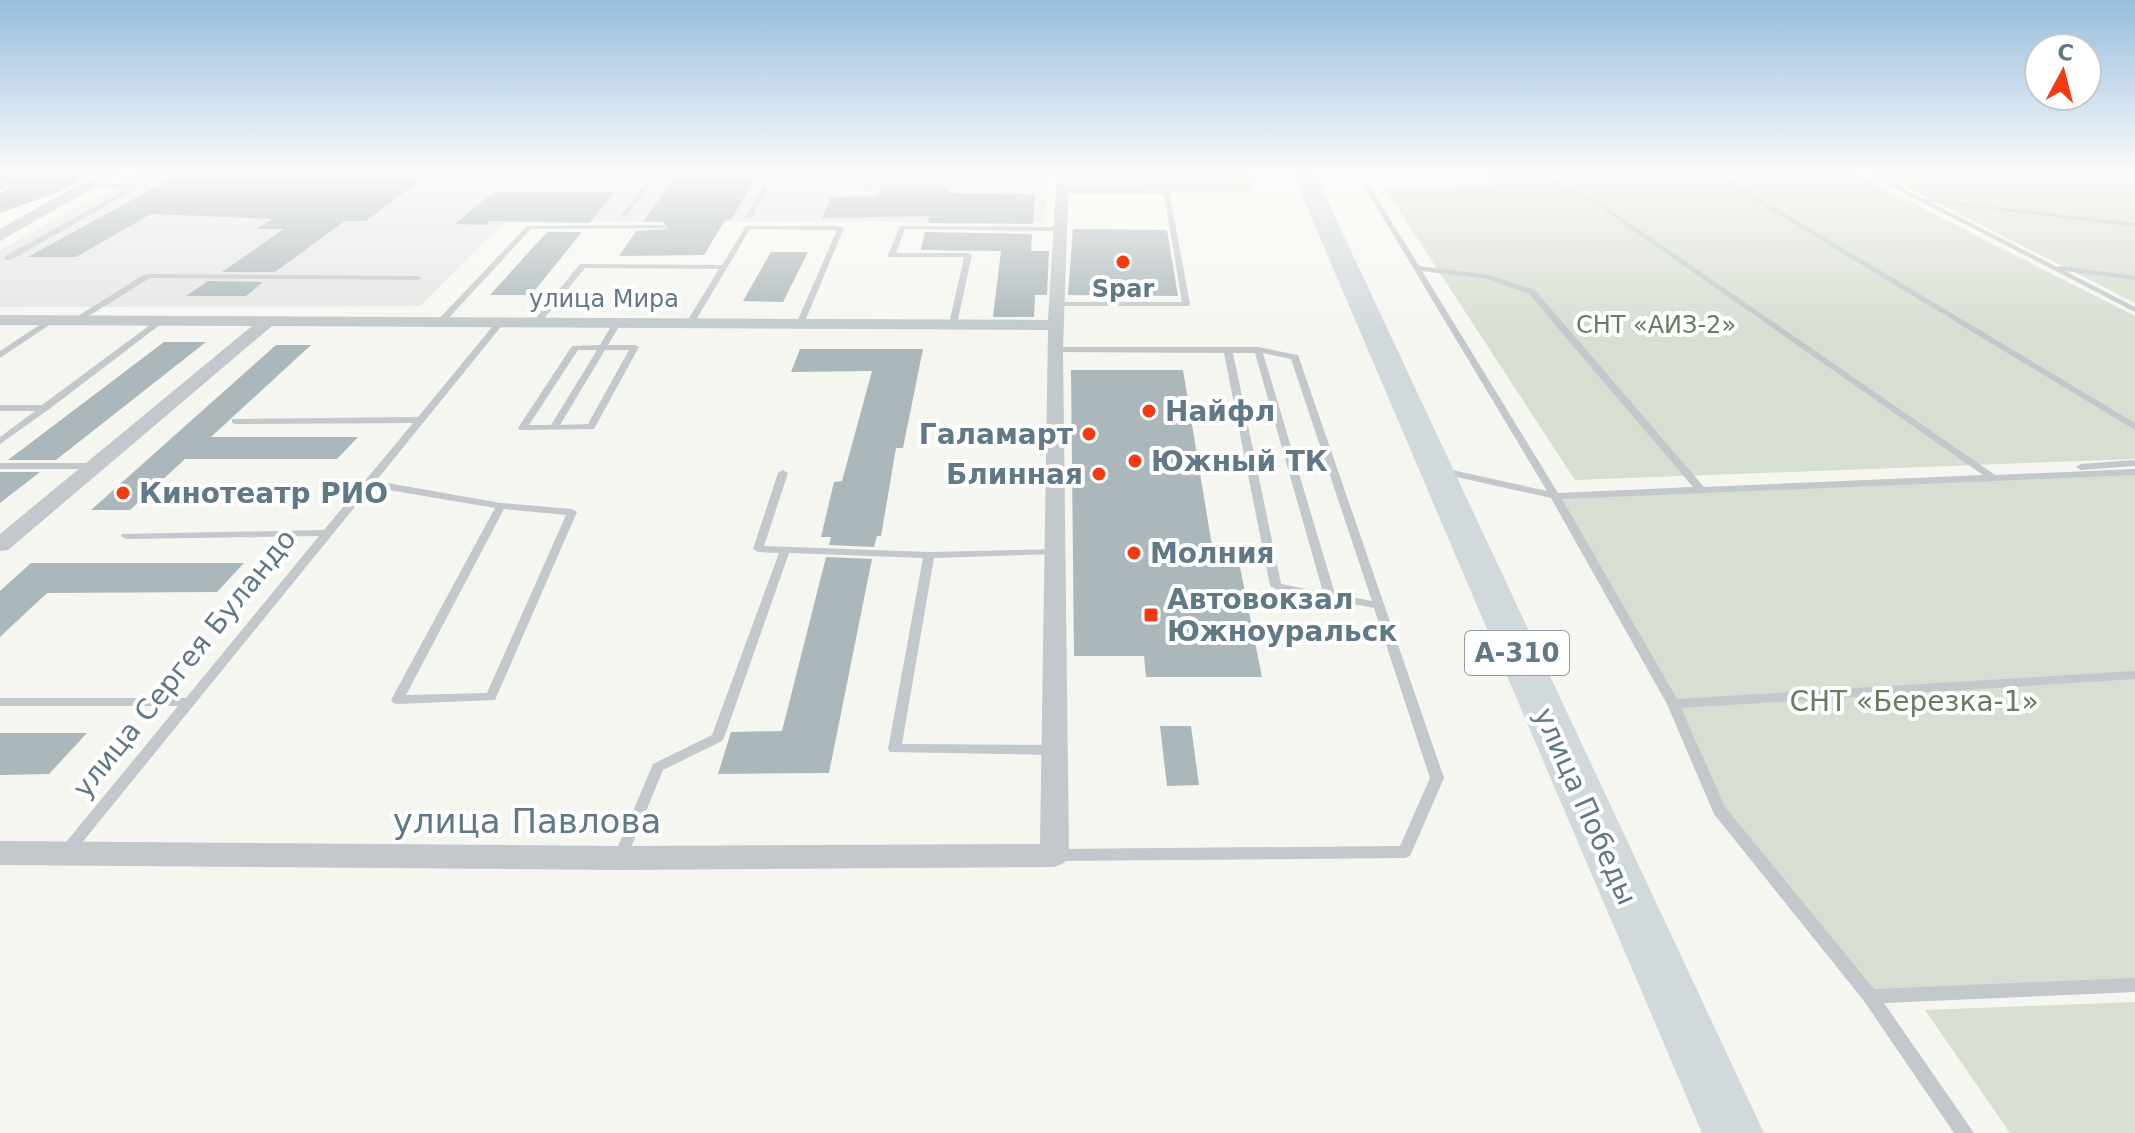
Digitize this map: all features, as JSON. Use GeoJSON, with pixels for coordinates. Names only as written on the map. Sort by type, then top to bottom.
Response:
{"type":"FeatureCollection","features":[{"type":"Feature","properties":{"kind":"highway","name":"улица Победы"},"geometry":{"type":"LineString","coordinates":[[1326,225],[1733,1133]]}},
{"type":"Feature","properties":{"kind":"street"},"geometry":{"type":"LineString","coordinates":[[0,236],[19,225]]}},
{"type":"Feature","properties":{"kind":"street"},"geometry":{"type":"LineString","coordinates":[[1054,855],[1055,350],[1060,225]]}},
{"type":"Feature","properties":{"kind":"street","name":"улица Мира"},"geometry":{"type":"LineString","coordinates":[[0,320],[953,324],[1056,314]]}},
{"type":"Feature","properties":{"kind":"street"},"geometry":{"type":"LineString","coordinates":[[0,545],[267,322]]}},
{"type":"Feature","properties":{"kind":"street","name":"улица Павлова"},"geometry":{"type":"LineString","coordinates":[[0,853],[620,858],[1054,855]]}},
{"type":"Feature","properties":{"kind":"lane"},"geometry":{"type":"LineString","coordinates":[[8,258],[68,225]]}},
{"type":"Feature","properties":{"kind":"lane"},"geometry":{"type":"LineString","coordinates":[[1056,314],[1186,304],[1173,225]]}},
{"type":"Feature","properties":{"kind":"lane"},"geometry":{"type":"LineString","coordinates":[[1391,225],[1555,496],[1673,704],[1719,810],[1870,996],[1965,1133]]}},
{"type":"Feature","properties":{"kind":"lane"},"geometry":{"type":"LineString","coordinates":[[1629,225],[1993,478],[2135,463]]}},
{"type":"Feature","properties":{"kind":"lane"},"geometry":{"type":"LineString","coordinates":[[1799,225],[2135,427]]}},
{"type":"Feature","properties":{"kind":"lane"},"geometry":{"type":"LineString","coordinates":[[1970,225],[2135,310]]}},
{"type":"Feature","properties":{"kind":"lane"},"geometry":{"type":"LineString","coordinates":[[440,322],[529,227],[663,227]]}},
{"type":"Feature","properties":{"kind":"lane"},"geometry":{"type":"LineString","coordinates":[[690,323],[748,227],[841,228],[800,324]]}},
{"type":"Feature","properties":{"kind":"lane"},"geometry":{"type":"LineString","coordinates":[[953,324],[968,255],[892,255],[902,227],[1060,229]]}},
{"type":"Feature","properties":{"kind":"lane"},"geometry":{"type":"LineString","coordinates":[[536,323],[583,266],[724,267]]}},
{"type":"Feature","properties":{"kind":"lane"},"geometry":{"type":"LineString","coordinates":[[2052,266],[2135,278]]}},
{"type":"Feature","properties":{"kind":"lane"},"geometry":{"type":"LineString","coordinates":[[1417,268],[1489,277],[1532,292],[1701,490]]}},
{"type":"Feature","properties":{"kind":"lane"},"geometry":{"type":"LineString","coordinates":[[74,321],[148,276],[418,278]]}},
{"type":"Feature","properties":{"kind":"lane"},"geometry":{"type":"LineString","coordinates":[[0,355],[53,320]]}},
{"type":"Feature","properties":{"kind":"lane"},"geometry":{"type":"LineString","coordinates":[[0,441],[161,321]]}},
{"type":"Feature","properties":{"kind":"lane","name":"улица Сергея Буландо"},"geometry":{"type":"LineString","coordinates":[[65,854],[500,323]]}},
{"type":"Feature","properties":{"kind":"lane"},"geometry":{"type":"LineString","coordinates":[[554,428],[617,323]]}},
{"type":"Feature","properties":{"kind":"lane"},"geometry":{"type":"LineString","coordinates":[[635,347],[591,427],[554,428],[523,428],[575,348],[635,347]]}},
{"type":"Feature","properties":{"kind":"lane"},"geometry":{"type":"LineString","coordinates":[[1054,855],[1405,852],[1437,778],[1295,357],[1258,350],[1055,350]]}},
{"type":"Feature","properties":{"kind":"lane"},"geometry":{"type":"LineString","coordinates":[[1228,350],[1276,586],[1380,606]]}},
{"type":"Feature","properties":{"kind":"lane"},"geometry":{"type":"LineString","coordinates":[[1258,350],[1330,596]]}},
{"type":"Feature","properties":{"kind":"lane"},"geometry":{"type":"LineString","coordinates":[[0,408],[45,408]]}},
{"type":"Feature","properties":{"kind":"lane"},"geometry":{"type":"LineString","coordinates":[[235,421],[420,420]]}},
{"type":"Feature","properties":{"kind":"lane"},"geometry":{"type":"LineString","coordinates":[[0,466],[95,466]]}},
{"type":"Feature","properties":{"kind":"lane"},"geometry":{"type":"LineString","coordinates":[[1435,469],[1555,496],[2135,472]]}},
{"type":"Feature","properties":{"kind":"lane"},"geometry":{"type":"LineString","coordinates":[[783,473],[758,549],[929,555],[1055,551]]}},
{"type":"Feature","properties":{"kind":"lane"},"geometry":{"type":"LineString","coordinates":[[368,483],[501,506],[572,512],[491,697],[397,700],[501,506]]}},
{"type":"Feature","properties":{"kind":"lane"},"geometry":{"type":"LineString","coordinates":[[126,536],[328,533]]}},
{"type":"Feature","properties":{"kind":"lane"},"geometry":{"type":"LineString","coordinates":[[620,858],[658,767],[717,738],[785,550]]}},
{"type":"Feature","properties":{"kind":"lane"},"geometry":{"type":"LineString","coordinates":[[929,555],[895,749],[1054,750]]}},
{"type":"Feature","properties":{"kind":"lane"},"geometry":{"type":"LineString","coordinates":[[1673,704],[2135,675]]}},
{"type":"Feature","properties":{"kind":"lane"},"geometry":{"type":"LineString","coordinates":[[0,702],[189,702]]}},
{"type":"Feature","properties":{"kind":"lane"},"geometry":{"type":"LineString","coordinates":[[1870,996],[2135,985]]}},
{"type":"Feature","properties":{"kind":"shaded area"},"geometry":{"type":"Polygon","coordinates":[[[45,225],[502,225],[420,306],[0,307],[0,250],[45,225]]]}},
{"type":"Feature","properties":{"kind":"green space","name":"СНТ «АИЗ-2»"},"geometry":{"type":"Polygon","coordinates":[[[1408,225],[1955,225],[2135,316],[2135,459],[1575,480],[1408,225]]]}},
{"type":"Feature","properties":{"kind":"green space"},"geometry":{"type":"Polygon","coordinates":[[[1981,225],[2135,225],[2135,303],[1981,225]]]}},
{"type":"Feature","properties":{"kind":"green space","name":"СНТ «Березка-1»"},"geometry":{"type":"Polygon","coordinates":[[[2135,472],[2135,985],[1870,996],[1719,810],[1673,704],[1555,496],[2135,472]]]}},
{"type":"Feature","properties":{"kind":"green space"},"geometry":{"type":"Polygon","coordinates":[[[2135,1002],[2135,1133],[2010,1133],[1925,1010],[2135,1002]]]}},
{"type":"Feature","properties":{"kind":"building"},"geometry":{"type":"Polygon","coordinates":[[[87,225],[132,225],[76,257],[28,257],[87,225]]]}},
{"type":"Feature","properties":{"kind":"building"},"geometry":{"type":"Polygon","coordinates":[[[263,225],[340,225],[275,272],[222,272],[284,229],[257,229],[263,225]]]}},
{"type":"Feature","properties":{"kind":"building"},"geometry":{"type":"Polygon","coordinates":[[[665,225],[722,225],[704,255],[619,256],[636,231],[668,229],[665,225]]]}},
{"type":"Feature","properties":{"kind":"building","name":"Spar"},"geometry":{"type":"Polygon","coordinates":[[[1073,229],[1167,230],[1178,296],[1068,295],[1073,229]]]}},
{"type":"Feature","properties":{"kind":"building"},"geometry":{"type":"Polygon","coordinates":[[[547,232],[582,232],[531,295],[490,295],[547,232]]]}},
{"type":"Feature","properties":{"kind":"building"},"geometry":{"type":"Polygon","coordinates":[[[925,232],[1032,234],[1031,251],[1049,251],[1047,295],[1035,295],[1034,317],[993,317],[1001,251],[921,250],[925,232]]]}},
{"type":"Feature","properties":{"kind":"building"},"geometry":{"type":"Polygon","coordinates":[[[771,252],[808,252],[783,302],[743,301],[771,252]]]}},
{"type":"Feature","properties":{"kind":"building"},"geometry":{"type":"Polygon","coordinates":[[[208,281],[263,282],[246,296],[186,296],[208,281]]]}},
{"type":"Feature","properties":{"kind":"building"},"geometry":{"type":"Polygon","coordinates":[[[164,342],[206,342],[56,460],[8,460],[164,342]]]}},
{"type":"Feature","properties":{"kind":"building"},"geometry":{"type":"Polygon","coordinates":[[[276,345],[311,345],[211,437],[358,437],[337,459],[185,459],[130,510],[91,510],[276,345]]]}},
{"type":"Feature","properties":{"kind":"building"},"geometry":{"type":"Polygon","coordinates":[[[800,349],[923,349],[903,448],[896,448],[881,536],[877,536],[874,547],[829,545],[831,537],[821,537],[834,482],[842,481],[872,371],[791,372],[800,349]]]}},
{"type":"Feature","properties":{"kind":"building","name":"Южный ТК"},"geometry":{"type":"Polygon","coordinates":[[[1071,370],[1183,370],[1213,552],[1237,552],[1262,677],[1146,677],[1144,656],[1074,656],[1071,370]]]}},
{"type":"Feature","properties":{"kind":"building"},"geometry":{"type":"Polygon","coordinates":[[[0,472],[40,472],[0,503],[0,472]]]}},
{"type":"Feature","properties":{"kind":"building"},"geometry":{"type":"Polygon","coordinates":[[[826,557],[872,559],[829,773],[718,774],[731,732],[782,731],[826,557]]]}},
{"type":"Feature","properties":{"kind":"building"},"geometry":{"type":"Polygon","coordinates":[[[31,563],[244,563],[217,592],[47,593],[0,637],[0,591],[31,563]]]}},
{"type":"Feature","properties":{"kind":"building"},"geometry":{"type":"Polygon","coordinates":[[[1160,726],[1191,726],[1199,785],[1167,786],[1160,726]]]}},
{"type":"Feature","properties":{"kind":"building"},"geometry":{"type":"Polygon","coordinates":[[[0,733],[87,733],[49,774],[0,775],[0,733]]]}},
{"type":"Feature","properties":{"kind":"place","name":"Spar"},"geometry":{"type":"Point","coordinates":[1123,262]}},
{"type":"Feature","properties":{"kind":"place","name":"Найфл"},"geometry":{"type":"Point","coordinates":[1149,411]}},
{"type":"Feature","properties":{"kind":"place","name":"Галамарт"},"geometry":{"type":"Point","coordinates":[1089,434]}},
{"type":"Feature","properties":{"kind":"place","name":"Южный ТК"},"geometry":{"type":"Point","coordinates":[1135,461]}},
{"type":"Feature","properties":{"kind":"place","name":"Блинная"},"geometry":{"type":"Point","coordinates":[1099,474]}},
{"type":"Feature","properties":{"kind":"place","name":"Кинотеатр РИО"},"geometry":{"type":"Point","coordinates":[123,493]}},
{"type":"Feature","properties":{"kind":"place","name":"Молния"},"geometry":{"type":"Point","coordinates":[1134,553]}},
{"type":"Feature","properties":{"kind":"place","name":"Автовокзал Южноуральск"},"geometry":{"type":"Point","coordinates":[1151,615]}}]}
